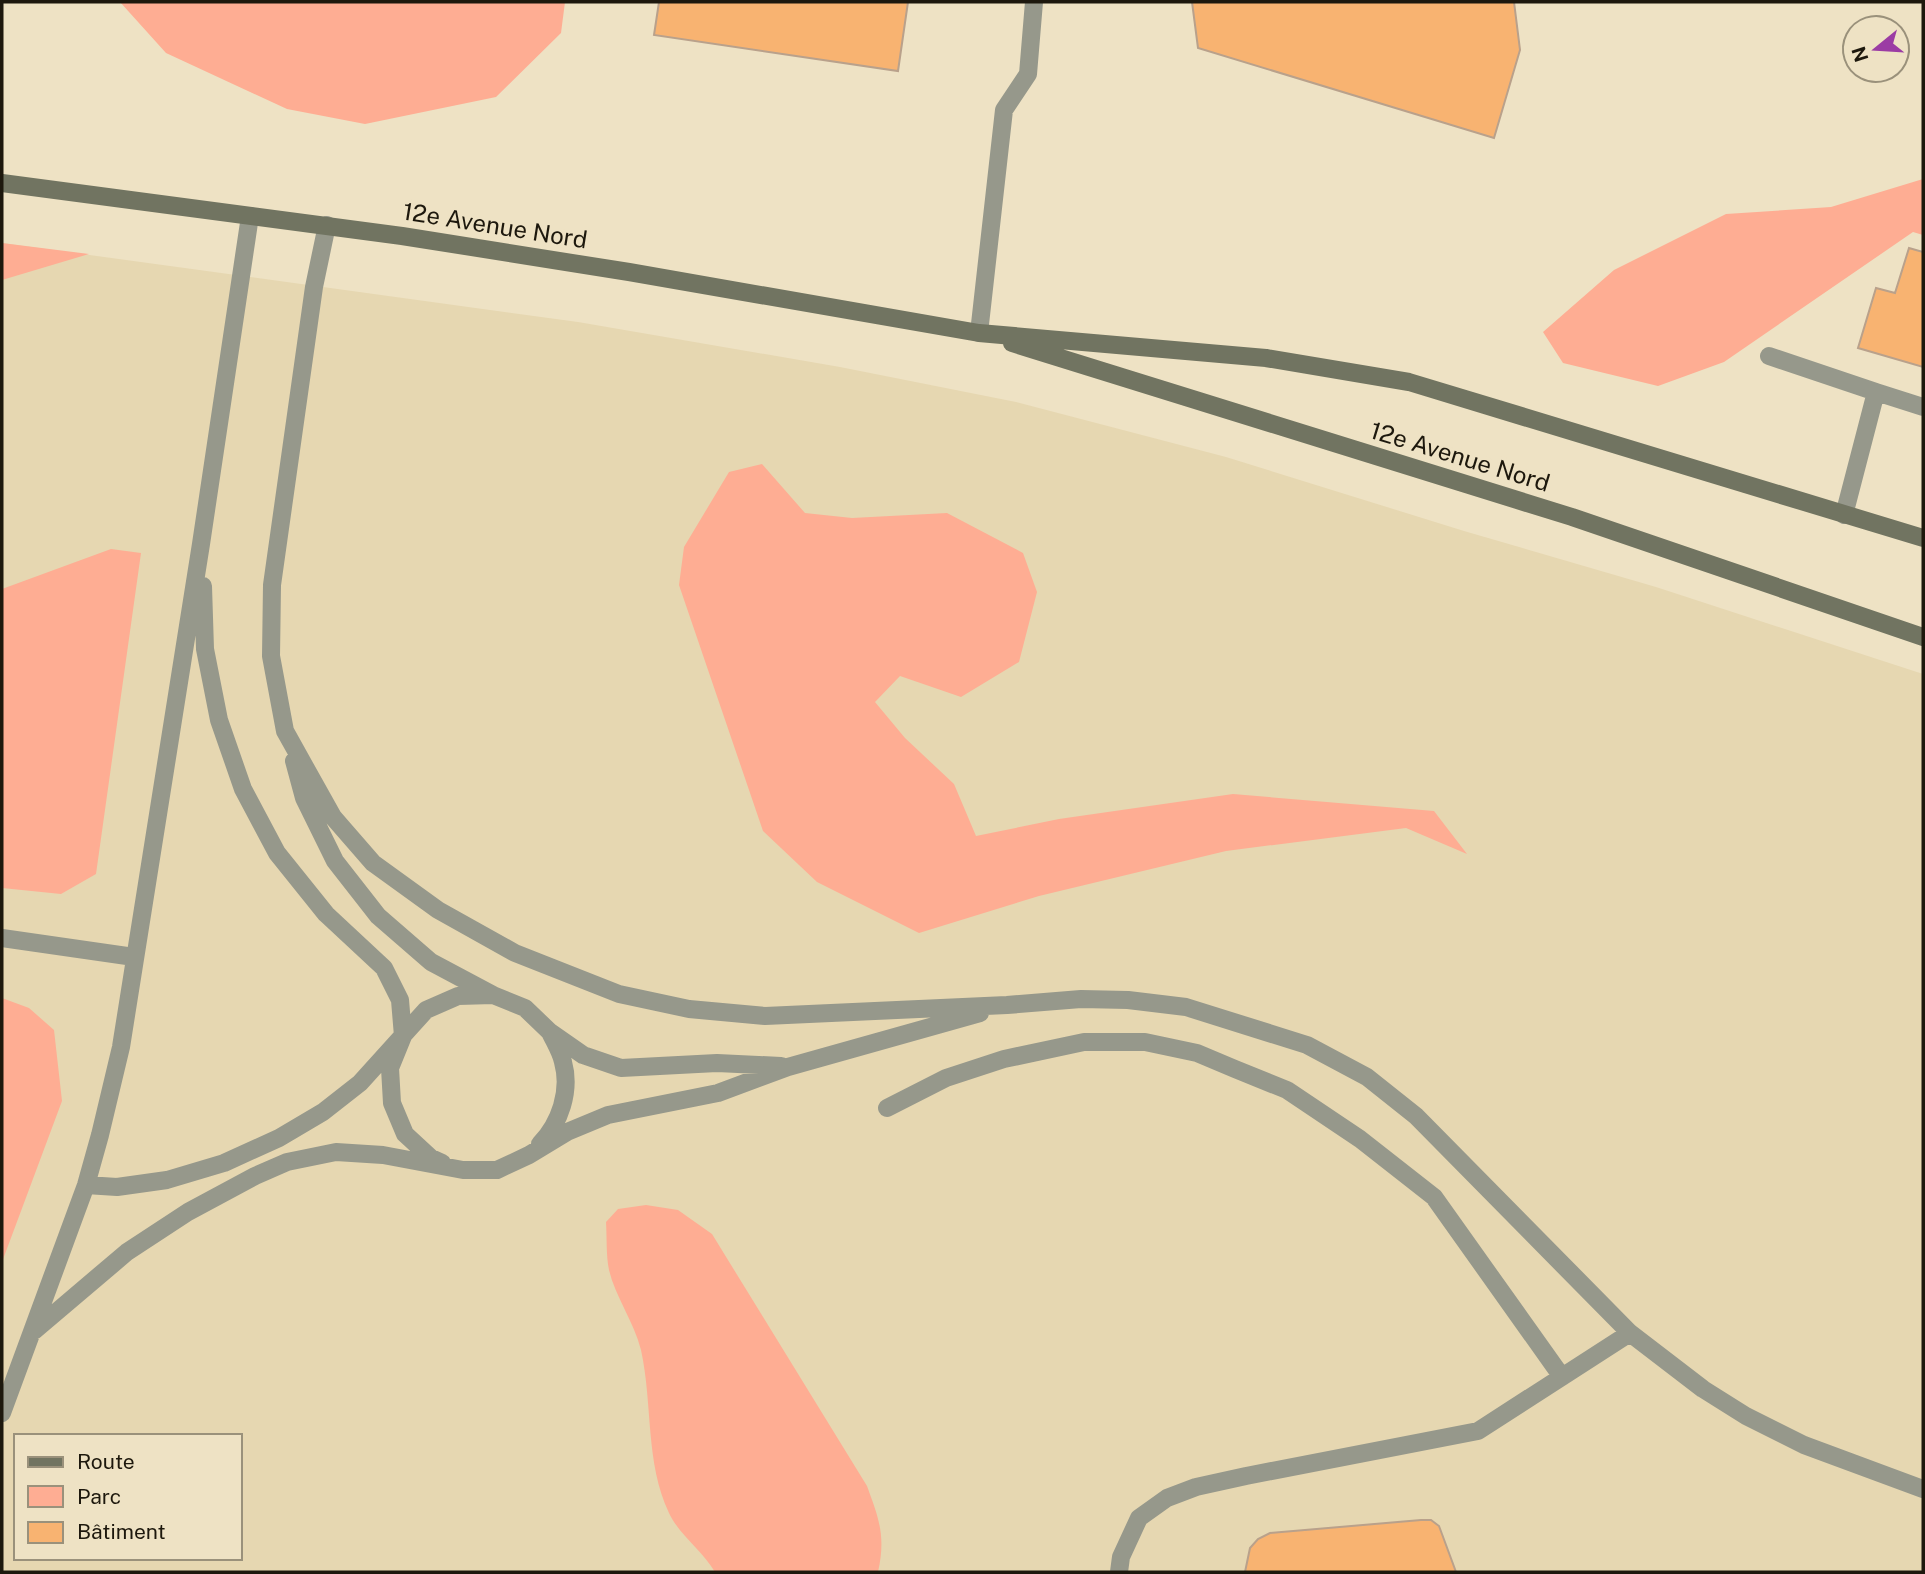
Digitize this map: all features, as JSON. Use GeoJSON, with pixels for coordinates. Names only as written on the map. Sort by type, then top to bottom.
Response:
{"type":"FeatureCollection","features":[{"type":"Feature","properties":{"kind":"main road","name":"12e Avenue Nord"},"geometry":{"type":"LineString","coordinates":[[2,183],[327,225],[629,272],[979,333],[1266,358],[1409,382],[1923,538]]}},
{"type":"Feature","properties":{"kind":"main road","name":"12e Avenue Nord"},"geometry":{"type":"LineString","coordinates":[[979,333],[1572,517],[1923,637]]}},
{"type":"Feature","properties":{"kind":"lane"},"geometry":{"type":"LineString","coordinates":[[979,333],[1004,110],[1028,74],[1034,2]]}},
{"type":"Feature","properties":{"kind":"lane"},"geometry":{"type":"LineString","coordinates":[[2,1413],[86,1185],[121,1046],[250,216]]}},
{"type":"Feature","properties":{"kind":"lane"},"geometry":{"type":"LineString","coordinates":[[327,225],[314,287],[272,585],[271,656],[285,731],[304,798],[335,861],[378,916],[431,962],[493,995],[525,1008],[550,1032],[583,1055],[621,1068],[662,1068],[717,1063],[788,1067]]}},
{"type":"Feature","properties":{"kind":"lane"},"geometry":{"type":"LineString","coordinates":[[1769,356],[1923,407]]}},
{"type":"Feature","properties":{"kind":"lane"},"geometry":{"type":"LineString","coordinates":[[1844,514],[1876,392]]}},
{"type":"Feature","properties":{"kind":"lane"},"geometry":{"type":"LineString","coordinates":[[201,544],[205,649],[219,720],[243,789],[277,853],[326,914],[384,968],[400,1000],[402,1036],[390,1068],[392,1103],[405,1134],[431,1158],[463,1170]]}},
{"type":"Feature","properties":{"kind":"lane"},"geometry":{"type":"LineString","coordinates":[[285,731],[333,817],[373,863],[438,910],[515,953],[619,994],[689,1009],[765,1016],[1081,999],[1128,1000],[1186,1007],[1307,1045],[1367,1077],[1416,1116],[1630,1333],[1703,1390],[1746,1416],[1804,1445],[1923,1489]]}},
{"type":"Feature","properties":{"kind":"lane"},"geometry":{"type":"LineString","coordinates":[[2,938],[134,957]]}},
{"type":"Feature","properties":{"kind":"lane"},"geometry":{"type":"LineString","coordinates":[[86,1185],[117,1187],[167,1180],[224,1163],[279,1138],[323,1112],[360,1083],[426,1010],[458,996],[493,995]]}},
{"type":"Feature","properties":{"kind":"lane"},"geometry":{"type":"LineString","coordinates":[[32,1334],[127,1252],[188,1212],[286,1162],[336,1152],[383,1155],[463,1170],[497,1170],[567,1132],[608,1115],[718,1093],[788,1067],[1007,1005]]}},
{"type":"Feature","properties":{"kind":"lane"},"geometry":{"type":"LineString","coordinates":[[529,1155],[553,1130],[565,1098],[564,1063],[550,1032]]}},
{"type":"Feature","properties":{"kind":"lane"},"geometry":{"type":"LineString","coordinates":[[887,1108],[946,1078],[1004,1059],[1084,1042],[1145,1042],[1197,1053],[1287,1090],[1360,1139],[1434,1197],[1562,1377]]}},
{"type":"Feature","properties":{"kind":"lane"},"geometry":{"type":"LineString","coordinates":[[1119,1572],[1121,1557],[1139,1518],[1167,1498],[1196,1487],[1246,1476],[1478,1431],[1630,1333]]}},
{"type":"Feature","properties":{"kind":"shaded area"},"geometry":{"type":"Polygon","coordinates":[[[2,243],[578,322],[840,367],[1016,402],[1226,457],[1656,587],[1923,674],[1923,1572],[2,1572],[2,243]]]}},
{"type":"Feature","properties":{"kind":"green space"},"geometry":{"type":"Polygon","coordinates":[[[120,2],[565,2],[561,33],[496,97],[365,124],[287,109],[166,53],[120,2]]]}},
{"type":"Feature","properties":{"kind":"green space"},"geometry":{"type":"Polygon","coordinates":[[[1923,179],[1923,235],[1913,232],[1724,362],[1658,386],[1563,363],[1543,332],[1614,270],[1726,214],[1831,207],[1923,179]]]}},
{"type":"Feature","properties":{"kind":"green space"},"geometry":{"type":"Polygon","coordinates":[[[2,243],[89,254],[2,280],[2,243]]]}},
{"type":"Feature","properties":{"kind":"green space"},"geometry":{"type":"Polygon","coordinates":[[[762,464],[805,513],[852,518],[947,513],[1023,553],[1037,592],[1019,662],[961,697],[900,676],[875,702],[905,738],[954,784],[976,836],[1059,819],[1233,794],[1434,811],[1467,854],[1406,828],[1226,851],[1039,896],[919,933],[817,882],[763,831],[679,585],[684,547],[729,472],[762,464]]]}},
{"type":"Feature","properties":{"kind":"green space"},"geometry":{"type":"Polygon","coordinates":[[[111,549],[141,553],[96,874],[61,894],[2,888],[2,589],[111,549]]]}},
{"type":"Feature","properties":{"kind":"green space"},"geometry":{"type":"Polygon","coordinates":[[[2,998],[29,1008],[54,1030],[62,1101],[2,1262],[2,998]]]}},
{"type":"Feature","properties":{"kind":"green space"},"geometry":{"type":"Polygon","coordinates":[[[646,1205],[678,1210],[712,1234],[867,1486],[880,1528],[878,1572],[715,1572],[674,1521],[661,1494],[656,1474],[641,1350],[612,1280],[607,1258],[606,1222],[618,1209],[646,1205]]]}},
{"type":"Feature","properties":{"kind":"building"},"geometry":{"type":"Polygon","coordinates":[[[659,2],[908,2],[898,71],[654,35],[659,2]]]}},
{"type":"Feature","properties":{"kind":"building"},"geometry":{"type":"Polygon","coordinates":[[[1192,2],[1514,2],[1520,50],[1494,138],[1198,48],[1192,2]]]}},
{"type":"Feature","properties":{"kind":"building"},"geometry":{"type":"Polygon","coordinates":[[[1909,248],[1923,252],[1923,367],[1858,348],[1876,288],[1895,293],[1909,248]]]}},
{"type":"Feature","properties":{"kind":"building"},"geometry":{"type":"Polygon","coordinates":[[[1431,1520],[1439,1526],[1456,1572],[1245,1572],[1250,1548],[1258,1539],[1270,1533],[1431,1520]]]}}]}
